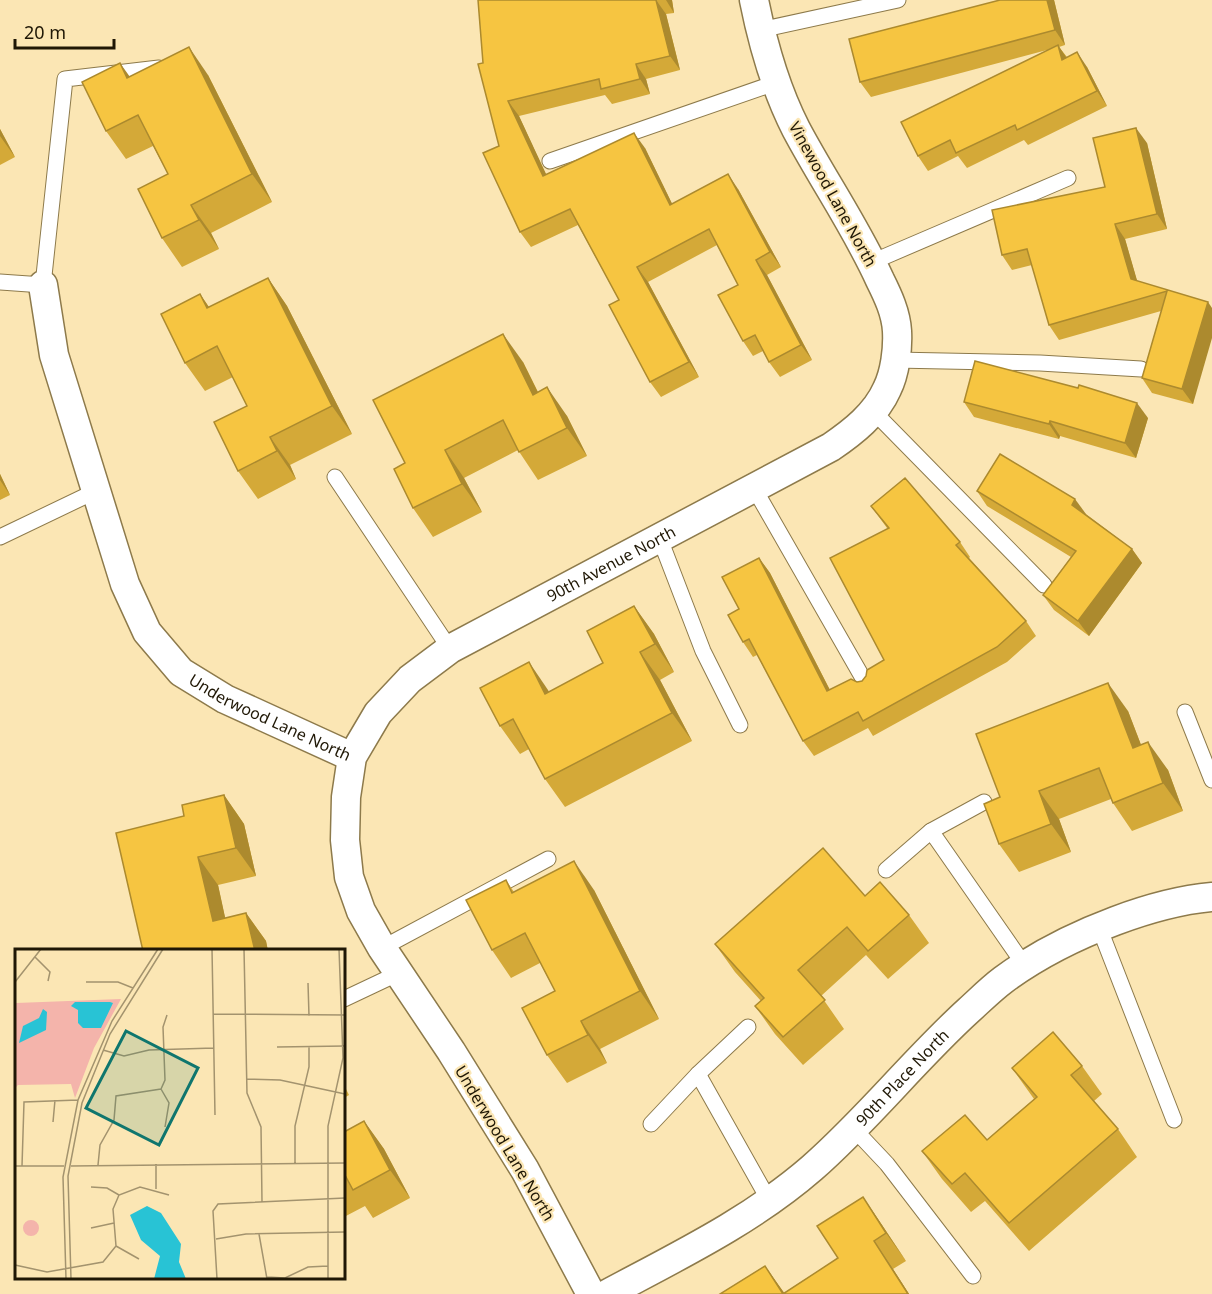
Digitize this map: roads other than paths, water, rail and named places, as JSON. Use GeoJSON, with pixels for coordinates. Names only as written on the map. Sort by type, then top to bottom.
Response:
{"type":"FeatureCollection","features":[{"type":"Feature","properties":{"kind":"street","name":"Vinewood Lane North"},"geometry":{"type":"LineString","coordinates":[[754,0],[760,30],[776,83],[795,127],[872,261],[891,304],[897,331],[896,360],[880,400]]}},
{"type":"Feature","properties":{"kind":"street","name":"Underwood Lane North"},"geometry":{"type":"LineString","coordinates":[[43,285],[54,355],[125,584],[147,632],[181,672],[225,699],[352,757],[345,840],[349,877],[361,911],[382,948],[451,1051],[525,1170],[591,1294]]}},
{"type":"Feature","properties":{"kind":"street","name":"90th Avenue North"},"geometry":{"type":"LineString","coordinates":[[352,757],[378,713],[410,679],[450,649],[831,447],[852,433],[880,400]]}},
{"type":"Feature","properties":{"kind":"street","name":"90th Place North"},"geometry":{"type":"LineString","coordinates":[[607,1294],[704,1242],[770,1202],[813,1168],[952,1026],[1002,981],[1060,944],[1099,927],[1142,911],[1186,899],[1212,897]]}},
{"type":"Feature","properties":{"kind":"lane"},"geometry":{"type":"LineString","coordinates":[[760,30],[898,0]]}},
{"type":"Feature","properties":{"kind":"lane"},"geometry":{"type":"LineString","coordinates":[[0,282],[43,285],[65,79],[159,68]]}},
{"type":"Feature","properties":{"kind":"lane"},"geometry":{"type":"LineString","coordinates":[[550,161],[776,83]]}},
{"type":"Feature","properties":{"kind":"lane"},"geometry":{"type":"LineString","coordinates":[[872,261],[1068,178]]}},
{"type":"Feature","properties":{"kind":"lane"},"geometry":{"type":"LineString","coordinates":[[896,360],[1040,363],[1142,369]]}},
{"type":"Feature","properties":{"kind":"lane"},"geometry":{"type":"LineString","coordinates":[[880,400],[1044,585]]}},
{"type":"Feature","properties":{"kind":"lane"},"geometry":{"type":"LineString","coordinates":[[335,477],[450,649]]}},
{"type":"Feature","properties":{"kind":"lane"},"geometry":{"type":"LineString","coordinates":[[754,488],[868,687]]}},
{"type":"Feature","properties":{"kind":"lane"},"geometry":{"type":"LineString","coordinates":[[0,537],[96,491]]}},
{"type":"Feature","properties":{"kind":"lane"},"geometry":{"type":"LineString","coordinates":[[660,539],[703,651],[740,725]]}},
{"type":"Feature","properties":{"kind":"lane"},"geometry":{"type":"LineString","coordinates":[[1185,712],[1212,780]]}},
{"type":"Feature","properties":{"kind":"lane"},"geometry":{"type":"LineString","coordinates":[[886,870],[931,831],[984,802]]}},
{"type":"Feature","properties":{"kind":"lane"},"geometry":{"type":"LineString","coordinates":[[931,831],[1025,966]]}},
{"type":"Feature","properties":{"kind":"lane"},"geometry":{"type":"LineString","coordinates":[[382,948],[548,859]]}},
{"type":"Feature","properties":{"kind":"lane"},"geometry":{"type":"LineString","coordinates":[[1099,927],[1174,1120]]}},
{"type":"Feature","properties":{"kind":"lane"},"geometry":{"type":"LineString","coordinates":[[345,999],[399,973]]}},
{"type":"Feature","properties":{"kind":"lane"},"geometry":{"type":"LineString","coordinates":[[651,1124],[698,1074],[748,1028]]}},
{"type":"Feature","properties":{"kind":"lane"},"geometry":{"type":"LineString","coordinates":[[698,1074],[770,1202]]}},
{"type":"Feature","properties":{"kind":"lane"},"geometry":{"type":"LineString","coordinates":[[853,1128],[887,1164],[973,1276]]}}]}
